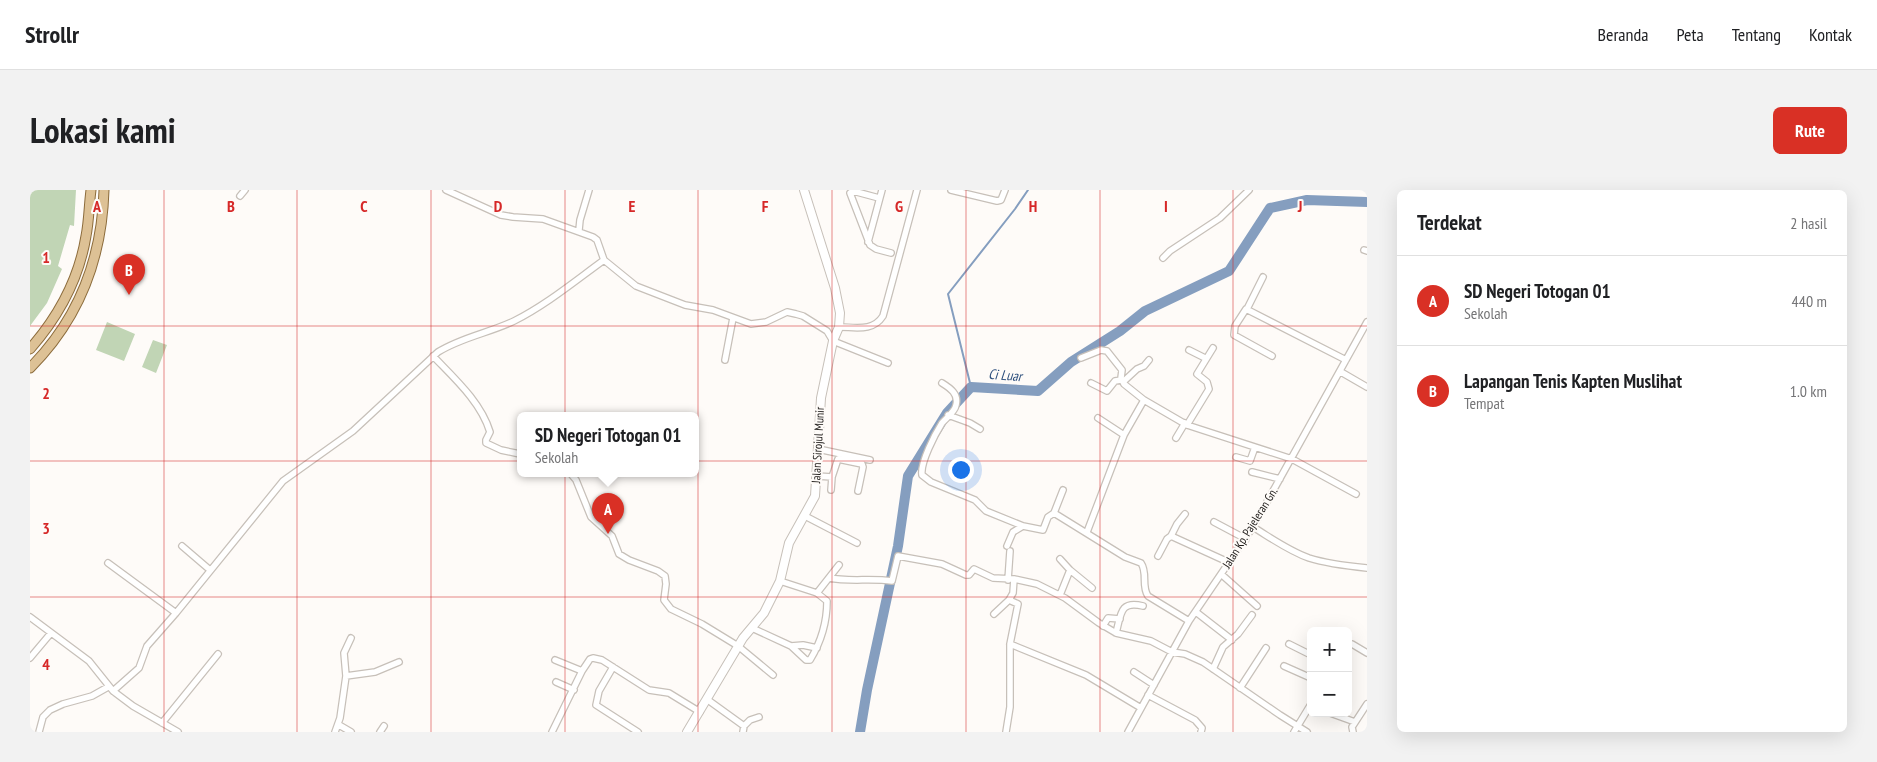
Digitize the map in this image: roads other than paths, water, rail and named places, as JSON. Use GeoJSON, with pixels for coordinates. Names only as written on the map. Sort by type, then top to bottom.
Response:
{"type":"FeatureCollection","features":[{"type":"Feature","properties":{"kind":"main road"},"geometry":{"type":"LineString","coordinates":[[30,350],[61,306],[79,266],[87,232],[91,190]]}},
{"type":"Feature","properties":{"kind":"main road"},"geometry":{"type":"LineString","coordinates":[[31,366],[63,330],[85,288],[100,235],[104,210],[104,190]]}},
{"type":"Feature","properties":{"kind":"street"},"geometry":{"type":"LineString","coordinates":[[240,196],[245,190]]}},
{"type":"Feature","properties":{"kind":"street"},"geometry":{"type":"LineString","coordinates":[[446,190],[501,215],[543,219],[579,230],[593,237],[604,260],[636,286],[685,305],[713,310],[755,324],[766,322],[784,313],[803,316],[827,331],[833,341],[888,363]]}},
{"type":"Feature","properties":{"kind":"street"},"geometry":{"type":"LineString","coordinates":[[579,230],[589,190]]}},
{"type":"Feature","properties":{"kind":"street","name":"Jalan Sirojul Munir"},"geometry":{"type":"LineString","coordinates":[[689,731],[738,646],[764,614],[780,581],[789,542],[815,496],[821,398],[840,313],[835,288],[804,190]]}},
{"type":"Feature","properties":{"kind":"street"},"geometry":{"type":"LineString","coordinates":[[868,242],[882,190]]}},
{"type":"Feature","properties":{"kind":"street"},"geometry":{"type":"LineString","coordinates":[[838,327],[866,328],[875,325],[883,316],[917,190]]}},
{"type":"Feature","properties":{"kind":"street"},"geometry":{"type":"LineString","coordinates":[[951,190],[976,193],[997,201],[1001,200],[1005,190]]}},
{"type":"Feature","properties":{"kind":"street"},"geometry":{"type":"LineString","coordinates":[[1163,258],[1170,251],[1220,218],[1249,190]]}},
{"type":"Feature","properties":{"kind":"street"},"geometry":{"type":"LineString","coordinates":[[879,198],[851,192],[868,242],[873,248],[891,253]]}},
{"type":"Feature","properties":{"kind":"street"},"geometry":{"type":"LineString","coordinates":[[861,222],[873,225]]}},
{"type":"Feature","properties":{"kind":"street"},"geometry":{"type":"LineString","coordinates":[[39,732],[43,717],[50,710],[111,689],[139,668],[147,646],[284,481],[353,431],[433,356],[454,342],[501,327],[526,315],[604,260]]}},
{"type":"Feature","properties":{"kind":"street"},"geometry":{"type":"LineString","coordinates":[[1263,277],[1235,328],[1234,335],[1272,356]]}},
{"type":"Feature","properties":{"kind":"street"},"geometry":{"type":"LineString","coordinates":[[1247,309],[1346,360]]}},
{"type":"Feature","properties":{"kind":"street"},"geometry":{"type":"LineString","coordinates":[[724,360],[733,318]]}},
{"type":"Feature","properties":{"kind":"street","name":"Jalan Kp. Pajeleran Gn."},"geometry":{"type":"LineString","coordinates":[[1128,732],[1189,622],[1253,527],[1341,372],[1367,322]]}},
{"type":"Feature","properties":{"kind":"street"},"geometry":{"type":"LineString","coordinates":[[1176,438],[1209,390],[1207,382],[1197,375],[1205,358],[1213,348]]}},
{"type":"Feature","properties":{"kind":"street"},"geometry":{"type":"LineString","coordinates":[[1081,358],[1101,350],[1106,351],[1122,370],[1122,381],[1144,400],[1186,424],[1292,459],[1356,494]]}},
{"type":"Feature","properties":{"kind":"street"},"geometry":{"type":"LineString","coordinates":[[1189,350],[1205,358]]}},
{"type":"Feature","properties":{"kind":"street"},"geometry":{"type":"LineString","coordinates":[[433,356],[466,392],[487,423],[490,432],[486,443],[502,450],[517,453]]}},
{"type":"Feature","properties":{"kind":"street"},"geometry":{"type":"LineString","coordinates":[[1091,383],[1107,391],[1115,381],[1122,381],[1149,360]]}},
{"type":"Feature","properties":{"kind":"street"},"geometry":{"type":"LineString","coordinates":[[1341,372],[1367,387]]}},
{"type":"Feature","properties":{"kind":"street"},"geometry":{"type":"LineString","coordinates":[[942,383],[953,391],[956,402],[954,410],[933,439],[922,469],[922,475],[931,482],[975,500],[986,511],[1023,526],[1043,530],[1048,517],[1054,513],[1063,490]]}},
{"type":"Feature","properties":{"kind":"street"},"geometry":{"type":"LineString","coordinates":[[1087,532],[1124,435],[1144,400]]}},
{"type":"Feature","properties":{"kind":"street"},"geometry":{"type":"LineString","coordinates":[[948,416],[970,423],[980,429]]}},
{"type":"Feature","properties":{"kind":"street"},"geometry":{"type":"LineString","coordinates":[[1098,418],[1124,435]]}},
{"type":"Feature","properties":{"kind":"street"},"geometry":{"type":"LineString","coordinates":[[1236,457],[1250,461],[1255,447]]}},
{"type":"Feature","properties":{"kind":"street"},"geometry":{"type":"LineString","coordinates":[[818,449],[870,460]]}},
{"type":"Feature","properties":{"kind":"street"},"geometry":{"type":"LineString","coordinates":[[831,490],[832,477],[838,459],[862,464],[858,490]]}},
{"type":"Feature","properties":{"kind":"street"},"geometry":{"type":"LineString","coordinates":[[1252,472],[1280,479]]}},
{"type":"Feature","properties":{"kind":"street"},"geometry":{"type":"LineString","coordinates":[[817,476],[832,477]]}},
{"type":"Feature","properties":{"kind":"street"},"geometry":{"type":"LineString","coordinates":[[573,477],[591,517],[612,536],[619,554],[665,576],[664,600],[667,606],[738,646],[774,675]]}},
{"type":"Feature","properties":{"kind":"street"},"geometry":{"type":"LineString","coordinates":[[1054,513],[1125,557],[1141,563],[1145,571],[1144,583],[1148,596],[1189,622]]}},
{"type":"Feature","properties":{"kind":"street"},"geometry":{"type":"LineString","coordinates":[[1158,556],[1167,539],[1185,514]]}},
{"type":"Feature","properties":{"kind":"street"},"geometry":{"type":"LineString","coordinates":[[805,516],[857,543]]}},
{"type":"Feature","properties":{"kind":"street"},"geometry":{"type":"LineString","coordinates":[[1214,522],[1246,539]]}},
{"type":"Feature","properties":{"kind":"street"},"geometry":{"type":"LineString","coordinates":[[994,614],[1009,600],[1012,592],[1009,549],[1014,532],[1023,526]]}},
{"type":"Feature","properties":{"kind":"street"},"geometry":{"type":"LineString","coordinates":[[1253,527],[1282,545],[1307,557],[1326,563],[1367,568]]}},
{"type":"Feature","properties":{"kind":"street"},"geometry":{"type":"LineString","coordinates":[[1171,536],[1228,562]]}},
{"type":"Feature","properties":{"kind":"street"},"geometry":{"type":"LineString","coordinates":[[182,546],[210,570]]}},
{"type":"Feature","properties":{"kind":"street"},"geometry":{"type":"LineString","coordinates":[[829,578],[840,581],[853,579],[892,580],[898,556],[942,564],[966,575],[969,575],[974,569],[991,577],[1037,584],[1060,595],[1103,626],[1116,633],[1151,641],[1172,652],[1195,658],[1296,729],[1307,732]]}},
{"type":"Feature","properties":{"kind":"street"},"geometry":{"type":"LineString","coordinates":[[1060,559],[1092,588]]}},
{"type":"Feature","properties":{"kind":"street"},"geometry":{"type":"LineString","coordinates":[[108,563],[176,613]]}},
{"type":"Feature","properties":{"kind":"street"},"geometry":{"type":"LineString","coordinates":[[816,593],[839,565]]}},
{"type":"Feature","properties":{"kind":"street"},"geometry":{"type":"LineString","coordinates":[[1060,595],[1070,570]]}},
{"type":"Feature","properties":{"kind":"street"},"geometry":{"type":"LineString","coordinates":[[1221,574],[1258,606]]}},
{"type":"Feature","properties":{"kind":"street"},"geometry":{"type":"LineString","coordinates":[[752,628],[791,646],[808,661],[810,660],[817,648],[824,627],[827,604],[825,598],[780,581]]}},
{"type":"Feature","properties":{"kind":"street"},"geometry":{"type":"LineString","coordinates":[[1006,732],[1010,707],[1010,644],[1018,604],[1009,600]]}},
{"type":"Feature","properties":{"kind":"street"},"geometry":{"type":"LineString","coordinates":[[1116,633],[1124,608],[1129,604],[1144,606]]}},
{"type":"Feature","properties":{"kind":"street"},"geometry":{"type":"LineString","coordinates":[[1196,612],[1232,640]]}},
{"type":"Feature","properties":{"kind":"street"},"geometry":{"type":"LineString","coordinates":[[1213,669],[1220,652],[1252,615]]}},
{"type":"Feature","properties":{"kind":"street"},"geometry":{"type":"LineString","coordinates":[[30,618],[89,661],[111,689],[178,732]]}},
{"type":"Feature","properties":{"kind":"street"},"geometry":{"type":"LineString","coordinates":[[1103,626],[1108,618],[1120,619]]}},
{"type":"Feature","properties":{"kind":"street"},"geometry":{"type":"LineString","coordinates":[[30,658],[52,633]]}},
{"type":"Feature","properties":{"kind":"street"},"geometry":{"type":"LineString","coordinates":[[335,732],[339,725],[346,676],[344,653],[351,638]]}},
{"type":"Feature","properties":{"kind":"street"},"geometry":{"type":"LineString","coordinates":[[1010,644],[1086,675],[1140,708]]}},
{"type":"Feature","properties":{"kind":"street"},"geometry":{"type":"LineString","coordinates":[[1289,644],[1307,654]]}},
{"type":"Feature","properties":{"kind":"street"},"geometry":{"type":"LineString","coordinates":[[1352,644],[1367,653]]}},
{"type":"Feature","properties":{"kind":"street"},"geometry":{"type":"LineString","coordinates":[[791,646],[803,645],[817,648]]}},
{"type":"Feature","properties":{"kind":"street"},"geometry":{"type":"LineString","coordinates":[[1240,688],[1266,648]]}},
{"type":"Feature","properties":{"kind":"street"},"geometry":{"type":"LineString","coordinates":[[162,723],[218,654]]}},
{"type":"Feature","properties":{"kind":"street"},"geometry":{"type":"LineString","coordinates":[[552,732],[582,671],[590,659],[593,658],[602,660],[649,690],[669,693],[700,712]]}},
{"type":"Feature","properties":{"kind":"street"},"geometry":{"type":"LineString","coordinates":[[555,660],[582,671]]}},
{"type":"Feature","properties":{"kind":"street"},"geometry":{"type":"LineString","coordinates":[[346,676],[375,672],[399,662]]}},
{"type":"Feature","properties":{"kind":"street"},"geometry":{"type":"LineString","coordinates":[[1284,666],[1307,676]]}},
{"type":"Feature","properties":{"kind":"street"},"geometry":{"type":"LineString","coordinates":[[612,667],[599,691],[596,705],[638,732]]}},
{"type":"Feature","properties":{"kind":"street"},"geometry":{"type":"LineString","coordinates":[[1134,672],[1154,685]]}},
{"type":"Feature","properties":{"kind":"street"},"geometry":{"type":"LineString","coordinates":[[556,682],[574,690]]}},
{"type":"Feature","properties":{"kind":"street"},"geometry":{"type":"LineString","coordinates":[[1148,694],[1195,720],[1199,723],[1201,732]]}},
{"type":"Feature","properties":{"kind":"street"},"geometry":{"type":"LineString","coordinates":[[708,700],[744,729],[750,720],[759,716]]}},
{"type":"Feature","properties":{"kind":"street"},"geometry":{"type":"LineString","coordinates":[[1353,732],[1352,729],[1355,722],[1367,704]]}},
{"type":"Feature","properties":{"kind":"street"},"geometry":{"type":"LineString","coordinates":[[1296,729],[1307,711]]}},
{"type":"Feature","properties":{"kind":"street"},"geometry":{"type":"LineString","coordinates":[[1341,717],[1355,722]]}},
{"type":"Feature","properties":{"kind":"street"},"geometry":{"type":"LineString","coordinates":[[339,725],[351,732]]}},
{"type":"Feature","properties":{"kind":"street"},"geometry":{"type":"LineString","coordinates":[[380,732],[384,726]]}},
{"type":"Feature","properties":{"kind":"waterway"},"geometry":{"type":"LineString","coordinates":[[971,387],[948,294],[1028,190]]}},
{"type":"Feature","properties":{"kind":"waterway","name":"Ci Luar"},"geometry":{"type":"LineString","coordinates":[[860,732],[867,690],[898,546],[908,476],[947,413],[971,387],[1038,391],[1071,362],[1120,331],[1145,311],[1229,271],[1270,208],[1307,200],[1367,202]]}},
{"type":"Feature","properties":{"kind":"place","name":"Lapangan Tenis Kapten Muslihat"},"geometry":{"type":"Point","coordinates":[129,295]}},
{"type":"Feature","properties":{"kind":"place","name":"SD Negeri Totogan 01"},"geometry":{"type":"Point","coordinates":[608,534]}}]}
